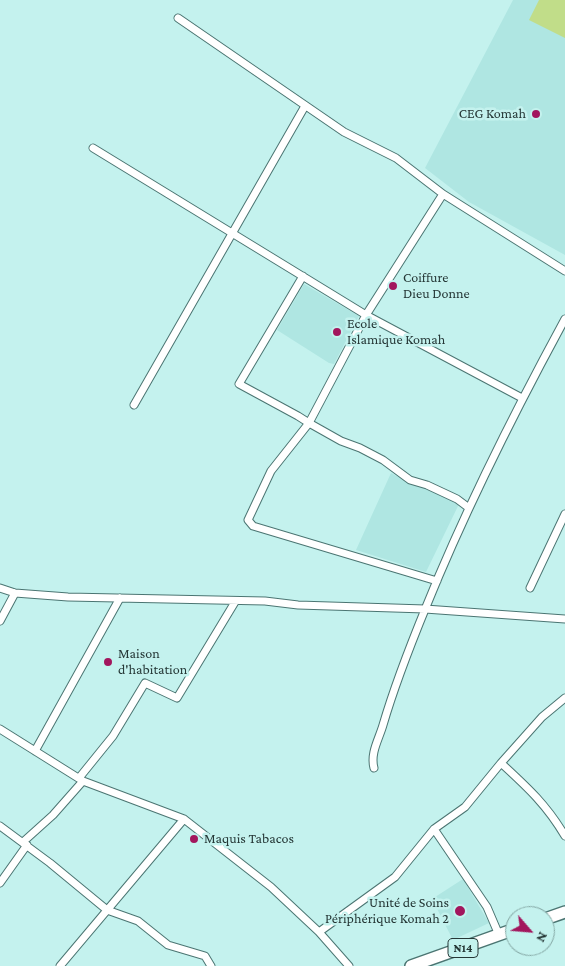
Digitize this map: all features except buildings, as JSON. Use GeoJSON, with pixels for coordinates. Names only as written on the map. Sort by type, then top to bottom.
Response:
{"type":"FeatureCollection","features":[{"type":"Feature","properties":{"kind":"main road","name":"N14"},"geometry":{"type":"LineString","coordinates":[[411,966],[505,933]]}},
{"type":"Feature","properties":{"kind":"street"},"geometry":{"type":"LineString","coordinates":[[178,18],[344,132],[396,158],[443,194],[565,271]]}},
{"type":"Feature","properties":{"kind":"street"},"geometry":{"type":"LineString","coordinates":[[134,405],[305,106]]}},
{"type":"Feature","properties":{"kind":"street"},"geometry":{"type":"LineString","coordinates":[[93,148],[366,315],[522,398]]}},
{"type":"Feature","properties":{"kind":"street"},"geometry":{"type":"LineString","coordinates":[[437,581],[253,526],[248,520],[271,471],[308,424],[366,315],[443,194]]}},
{"type":"Feature","properties":{"kind":"street"},"geometry":{"type":"LineString","coordinates":[[303,276],[239,384],[298,416],[308,424],[383,460],[410,480],[427,485],[457,499],[469,508]]}},
{"type":"Feature","properties":{"kind":"street"},"geometry":{"type":"LineString","coordinates":[[374,768],[372,758],[401,668],[425,609],[469,508],[514,419],[522,398],[565,319]]}},
{"type":"Feature","properties":{"kind":"street"},"geometry":{"type":"LineString","coordinates":[[530,588],[565,514]]}},
{"type":"Feature","properties":{"kind":"street"},"geometry":{"type":"LineString","coordinates":[[0,588],[15,593],[68,597],[235,602],[264,601],[298,605],[425,609],[565,619]]}},
{"type":"Feature","properties":{"kind":"street"},"geometry":{"type":"LineString","coordinates":[[0,621],[15,593]]}},
{"type":"Feature","properties":{"kind":"street"},"geometry":{"type":"LineString","coordinates":[[35,751],[120,598]]}},
{"type":"Feature","properties":{"kind":"street"},"geometry":{"type":"LineString","coordinates":[[0,883],[25,844],[53,815],[113,736],[145,682],[177,698],[235,602]]}},
{"type":"Feature","properties":{"kind":"street"},"geometry":{"type":"LineString","coordinates":[[319,932],[395,876],[434,829],[465,807],[501,762],[542,717],[565,698]]}},
{"type":"Feature","properties":{"kind":"street"},"geometry":{"type":"LineString","coordinates":[[0,729],[81,779],[184,819],[271,887],[319,932],[349,966]]}},
{"type":"Feature","properties":{"kind":"street"},"geometry":{"type":"LineString","coordinates":[[501,762],[536,795],[552,814],[565,836]]}},
{"type":"Feature","properties":{"kind":"street"},"geometry":{"type":"LineString","coordinates":[[60,966],[184,819]]}},
{"type":"Feature","properties":{"kind":"street"},"geometry":{"type":"LineString","coordinates":[[0,826],[107,910],[138,921],[168,945],[204,956],[210,966]]}},
{"type":"Feature","properties":{"kind":"street"},"geometry":{"type":"LineString","coordinates":[[434,829],[487,907],[499,935]]}},
{"type":"Feature","properties":{"kind":"shaded area","name":"CEG Komah"},"geometry":{"type":"Polygon","coordinates":[[[513,0],[565,0],[565,255],[469,202],[425,168],[513,0]]]}},
{"type":"Feature","properties":{"kind":"shaded area"},"geometry":{"type":"Polygon","coordinates":[[[304,284],[359,316],[334,364],[329,363],[277,330],[304,284]]]}},
{"type":"Feature","properties":{"kind":"shaded area"},"geometry":{"type":"Polygon","coordinates":[[[391,473],[412,484],[443,494],[459,504],[426,572],[356,550],[391,473]]]}},
{"type":"Feature","properties":{"kind":"shaded area","name":"Unité de Soins Périphérique Komah 2"},"geometry":{"type":"Polygon","coordinates":[[[463,879],[489,923],[453,940],[432,899],[463,879]]]}},
{"type":"Feature","properties":{"kind":"green space"},"geometry":{"type":"Polygon","coordinates":[[[539,0],[565,0],[565,38],[529,20],[539,0]]]}},
{"type":"Feature","properties":{"kind":"place","name":"CEG Komah"},"geometry":{"type":"Point","coordinates":[536,114]}},
{"type":"Feature","properties":{"kind":"place","name":"Coiffure Dieu Donne"},"geometry":{"type":"Point","coordinates":[393,286]}},
{"type":"Feature","properties":{"kind":"place","name":"Ecole Islamique Komah"},"geometry":{"type":"Point","coordinates":[337,332]}},
{"type":"Feature","properties":{"kind":"place","name":"Maison d'habitation"},"geometry":{"type":"Point","coordinates":[108,662]}},
{"type":"Feature","properties":{"kind":"place","name":"Maquis Tabacos"},"geometry":{"type":"Point","coordinates":[194,839]}},
{"type":"Feature","properties":{"kind":"place","name":"Unité de Soins Périphérique Komah 2"},"geometry":{"type":"Point","coordinates":[460,911]}}]}
